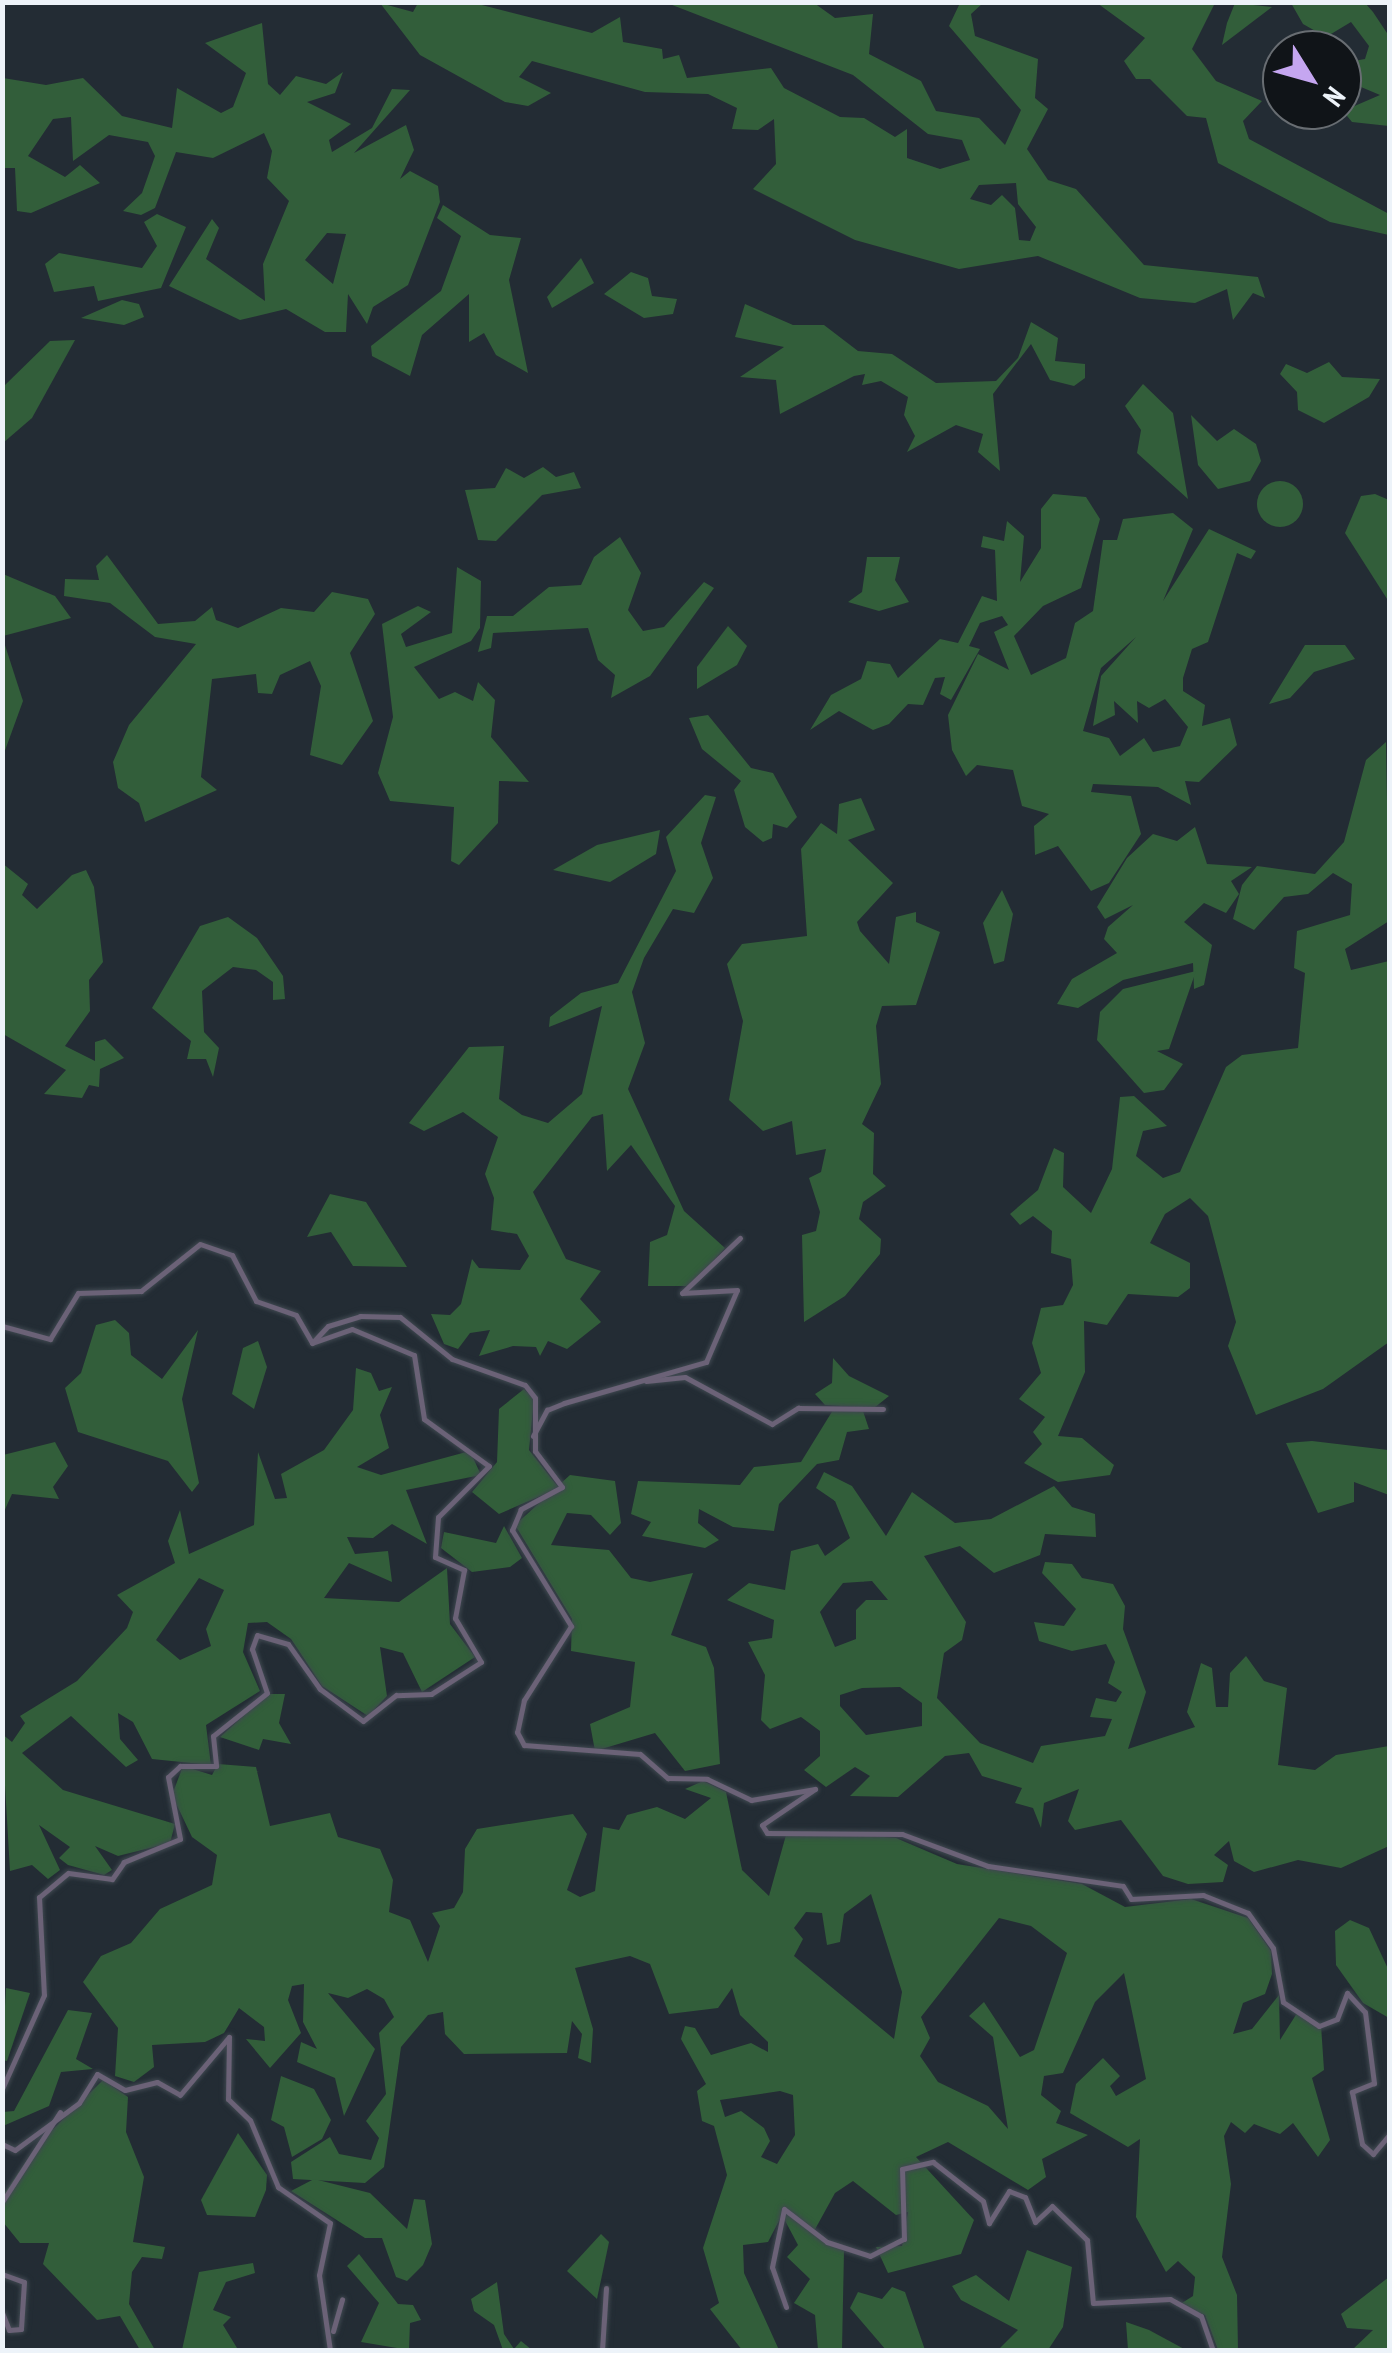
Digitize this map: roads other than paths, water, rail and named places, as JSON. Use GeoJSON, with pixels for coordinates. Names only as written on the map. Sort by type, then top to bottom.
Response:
{"type":"FeatureCollection","features":[{"type":"Feature","properties":{"kind":"street"},"geometry":{"type":"LineString","coordinates":[[531,1439],[547,1410],[708,1359],[737,1290],[682,1293],[740,1238]]}},
{"type":"Feature","properties":{"kind":"street"},"geometry":{"type":"LineString","coordinates":[[2,1326],[50,1339],[75,1295],[141,1291],[200,1244],[232,1255],[256,1300],[296,1316],[312,1343]]}},
{"type":"Feature","properties":{"kind":"street"},"geometry":{"type":"LineString","coordinates":[[312,1343],[328,1326],[360,1316],[408,1320],[452,1359],[531,1391],[531,1439],[562,1487],[521,1509],[514,1536],[571,1626],[524,1700],[517,1732],[524,1745],[640,1754],[668,1778],[708,1779],[751,1800],[815,1790],[762,1825],[767,1833],[902,1834],[988,1866],[1124,1886],[1131,1899],[1203,1895],[1248,1913],[1274,1948],[1283,2002],[1318,2026],[1337,2020],[1347,1993],[1365,2012],[1374,2083],[1352,2092],[1362,2144],[1374,2154],[1390,2134]]}},
{"type":"Feature","properties":{"kind":"street"},"geometry":{"type":"LineString","coordinates":[[2,2090],[44,1996],[39,1897],[74,1871],[112,1879],[121,1864],[180,1839],[168,1777],[180,1766],[216,1766],[213,1736],[267,1693],[252,1649],[257,1634],[288,1644],[320,1689],[363,1721],[388,1699],[431,1694],[481,1662],[455,1618],[464,1570],[435,1557],[438,1517],[488,1463],[424,1418],[420,1360],[394,1340],[344,1329],[312,1343]]}},
{"type":"Feature","properties":{"kind":"street"},"geometry":{"type":"LineString","coordinates":[[638,1384],[685,1377],[772,1424],[798,1408],[882,1408]]}},
{"type":"Feature","properties":{"kind":"street"},"geometry":{"type":"LineString","coordinates":[[2,2144],[16,2150],[60,2109],[79,2103],[98,2074],[125,2090],[157,2082],[176,2097],[228,2037],[228,2099],[250,2120],[278,2187],[330,2223],[319,2285],[333,2334]]}},
{"type":"Feature","properties":{"kind":"street"},"geometry":{"type":"LineString","coordinates":[[2,2202],[60,2109]]}},
{"type":"Feature","properties":{"kind":"street"},"geometry":{"type":"LineString","coordinates":[[786,2308],[772,2267],[784,2208],[826,2242],[870,2256],[904,2240],[902,2169],[933,2162],[983,2200],[988,2224],[1009,2192],[1024,2197],[1039,2224],[1052,2206],[1086,2240],[1093,2303],[1170,2299],[1201,2316],[1212,2350]]}},
{"type":"Feature","properties":{"kind":"street"},"geometry":{"type":"LineString","coordinates":[[2,2274],[24,2282],[21,2329],[9,2330],[2,2312]]}},
{"type":"Feature","properties":{"kind":"street"},"geometry":{"type":"LineString","coordinates":[[602,2350],[606,2288]]}},
{"type":"Feature","properties":{"kind":"street"},"geometry":{"type":"LineString","coordinates":[[330,2350],[342,2299]]}}]}
